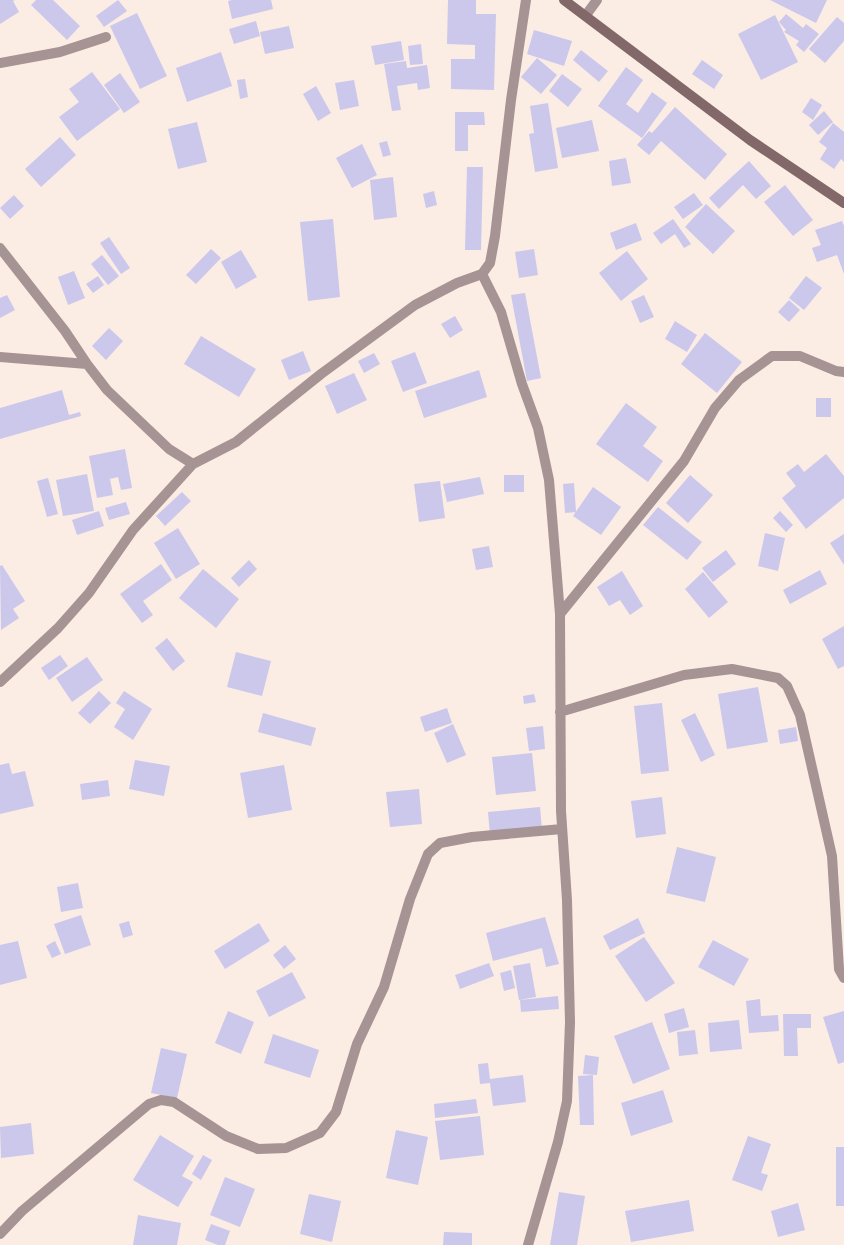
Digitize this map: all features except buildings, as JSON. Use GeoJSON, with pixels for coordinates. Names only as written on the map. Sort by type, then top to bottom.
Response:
{"type":"FeatureCollection","features":[{"type":"Feature","properties":{"kind":"main road"},"geometry":{"type":"LineString","coordinates":[[564,0],[586,15],[750,140],[844,203]]}},
{"type":"Feature","properties":{"kind":"street"},"geometry":{"type":"LineString","coordinates":[[0,682],[58,628],[89,593],[133,530],[193,464],[236,442],[334,364],[415,304],[457,283],[482,274],[490,264],[495,236],[511,100],[526,0]]}},
{"type":"Feature","properties":{"kind":"street"},"geometry":{"type":"LineString","coordinates":[[586,15],[597,0]]}},
{"type":"Feature","properties":{"kind":"street"},"geometry":{"type":"LineString","coordinates":[[0,63],[60,52],[106,37]]}},
{"type":"Feature","properties":{"kind":"street"},"geometry":{"type":"LineString","coordinates":[[0,248],[65,331],[87,364],[107,390],[169,449],[193,464]]}},
{"type":"Feature","properties":{"kind":"street"},"geometry":{"type":"LineString","coordinates":[[482,274],[501,312],[522,384],[538,428],[549,480],[560,614],[562,829],[567,900],[570,1022],[567,1101],[558,1142],[528,1245]]}},
{"type":"Feature","properties":{"kind":"street"},"geometry":{"type":"LineString","coordinates":[[560,614],[684,461],[715,408],[739,380],[772,356],[800,356],[836,371],[844,372]]}},
{"type":"Feature","properties":{"kind":"street"},"geometry":{"type":"LineString","coordinates":[[0,357],[87,364]]}},
{"type":"Feature","properties":{"kind":"street"},"geometry":{"type":"LineString","coordinates":[[560,712],[684,675],[732,669],[778,678],[787,686],[800,715],[832,856],[839,893],[840,969],[844,978]]}},
{"type":"Feature","properties":{"kind":"street"},"geometry":{"type":"LineString","coordinates":[[0,1234],[22,1211],[149,1104],[161,1100],[174,1102],[226,1136],[258,1149],[286,1148],[320,1133],[336,1112],[357,1044],[384,987],[410,899],[428,854],[440,843],[472,837],[562,829]]}}]}
